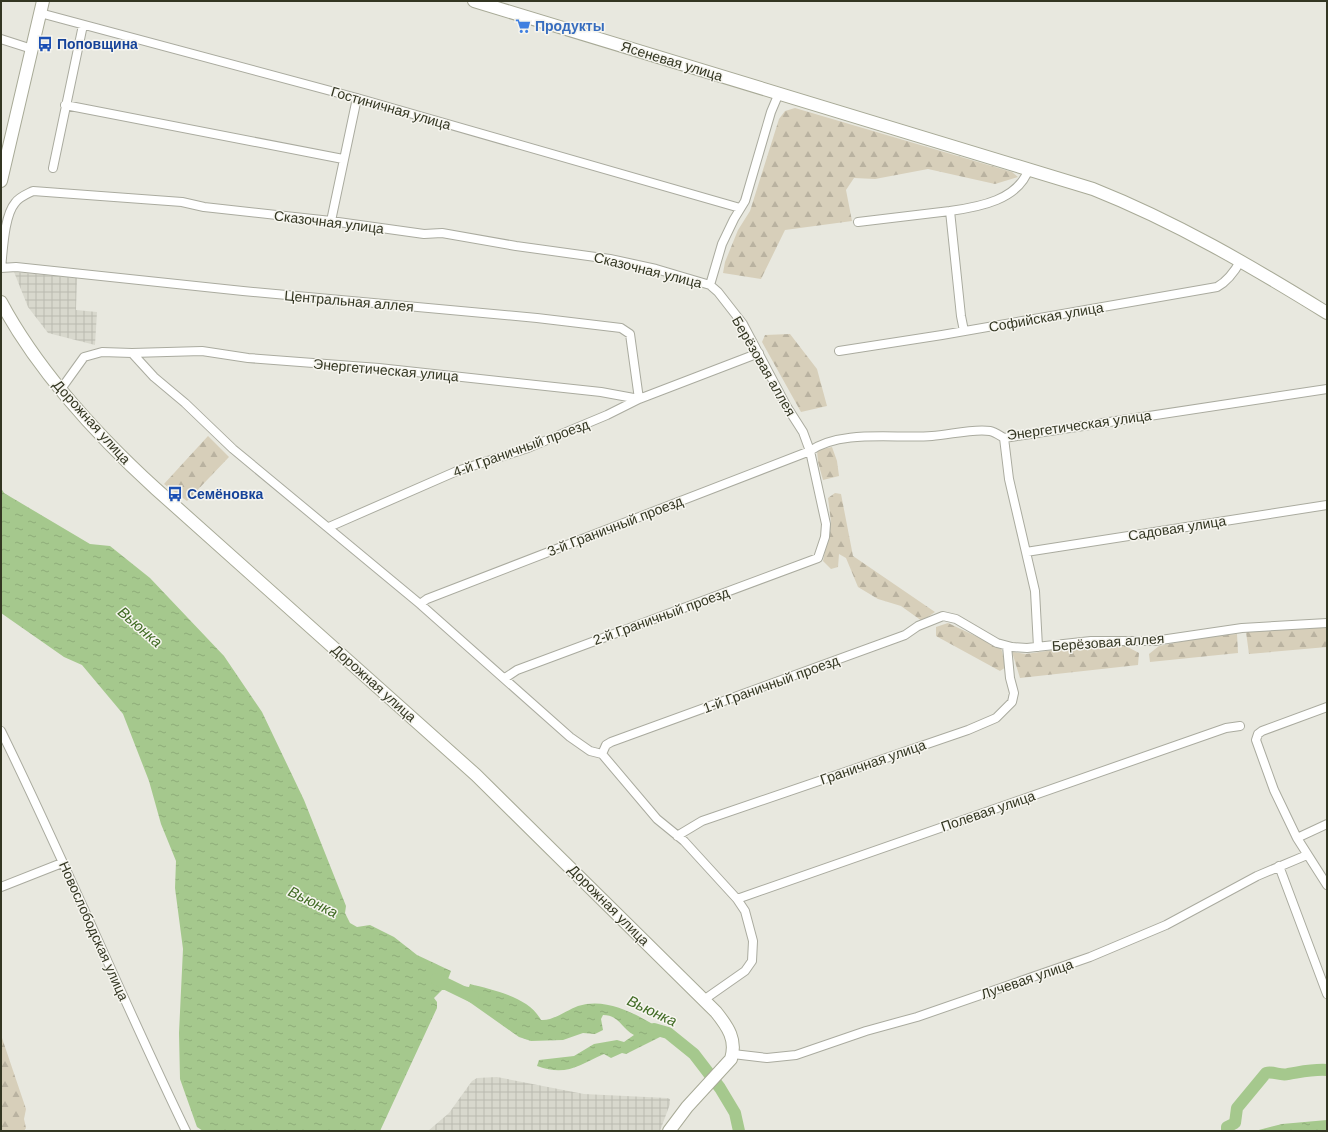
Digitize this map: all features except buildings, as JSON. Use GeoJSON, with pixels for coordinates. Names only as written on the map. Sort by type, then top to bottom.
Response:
{"type":"FeatureCollection","features":[{"type":"Feature","properties":{"kind":"main road"},"geometry":{"type":"LineString","coordinates":[[1,181],[43,1]]}},
{"type":"Feature","properties":{"kind":"main road","name":"Ясеневая улица"},"geometry":{"type":"LineString","coordinates":[[474,1],[1029,168],[1093,189],[1133,205],[1200,238],[1241,260],[1327,313]]}},
{"type":"Feature","properties":{"kind":"main road","name":"Дорожная улица"},"geometry":{"type":"LineString","coordinates":[[1,302],[25,339],[61,389],[104,440],[476,774],[705,999],[723,1021],[731,1034],[734,1044],[733,1054]]}},
{"type":"Feature","properties":{"kind":"main road"},"geometry":{"type":"LineString","coordinates":[[669,1131],[694,1099],[727,1065],[733,1054]]}},
{"type":"Feature","properties":{"kind":"street","name":"Гостиничная улица"},"geometry":{"type":"LineString","coordinates":[[40,13],[357,98],[740,208]]}},
{"type":"Feature","properties":{"kind":"street"},"geometry":{"type":"LineString","coordinates":[[53,168],[83,25]]}},
{"type":"Feature","properties":{"kind":"street"},"geometry":{"type":"LineString","coordinates":[[1,39],[32,49]]}},
{"type":"Feature","properties":{"kind":"street"},"geometry":{"type":"LineString","coordinates":[[710,285],[722,244],[745,201],[771,112],[779,93]]}},
{"type":"Feature","properties":{"kind":"street"},"geometry":{"type":"LineString","coordinates":[[331,221],[357,98]]}},
{"type":"Feature","properties":{"kind":"street"},"geometry":{"type":"LineString","coordinates":[[65,105],[343,159]]}},
{"type":"Feature","properties":{"kind":"street"},"geometry":{"type":"LineString","coordinates":[[858,222],[981,206],[1001,198],[1018,186],[1026,177],[1029,168]]}},
{"type":"Feature","properties":{"kind":"street","name":"Сказочная улица"},"geometry":{"type":"LineString","coordinates":[[1,268],[8,217],[14,203],[22,196],[33,191],[182,202],[204,207],[331,221],[424,234],[442,233],[516,246],[610,259],[656,269],[710,285]]}},
{"type":"Feature","properties":{"kind":"street"},"geometry":{"type":"LineString","coordinates":[[950,210],[961,316],[964,331]]}},
{"type":"Feature","properties":{"kind":"street","name":"Софийская улица"},"geometry":{"type":"LineString","coordinates":[[839,351],[1217,287],[1224,283],[1235,272],[1241,260]]}},
{"type":"Feature","properties":{"kind":"street","name":"Центральная аллея"},"geometry":{"type":"LineString","coordinates":[[1,268],[16,267],[251,292],[537,318],[622,328],[630,334],[639,399]]}},
{"type":"Feature","properties":{"kind":"street","name":"Берёзовая аллея"},"geometry":{"type":"LineString","coordinates":[[710,285],[718,292],[743,324],[787,407],[803,432],[810,450],[826,524],[825,537],[818,558]]}},
{"type":"Feature","properties":{"kind":"street","name":"Энергетическая улица"},"geometry":{"type":"LineString","coordinates":[[61,389],[84,357],[102,352],[132,353],[202,351],[248,358],[379,368],[594,391],[639,399]]}},
{"type":"Feature","properties":{"kind":"street"},"geometry":{"type":"LineString","coordinates":[[132,353],[154,377],[185,403],[233,449],[329,527],[420,604],[582,746],[590,751],[602,754],[657,819],[677,836],[737,899],[748,918],[754,949],[752,961],[745,971],[705,999]]}},
{"type":"Feature","properties":{"kind":"street","name":"4-й Граничный проезд"},"geometry":{"type":"LineString","coordinates":[[329,527],[457,470],[528,448],[607,416],[639,399],[759,353]]}},
{"type":"Feature","properties":{"kind":"street","name":"Энергетическая улица"},"geometry":{"type":"LineString","coordinates":[[810,450],[818,445],[848,438],[930,436],[982,430],[991,431],[1004,438],[1327,389]]}},
{"type":"Feature","properties":{"kind":"street"},"geometry":{"type":"LineString","coordinates":[[1004,438],[1009,479],[1035,591],[1038,647]]}},
{"type":"Feature","properties":{"kind":"street","name":"3-й Граничный проезд"},"geometry":{"type":"LineString","coordinates":[[420,604],[427,599],[810,450]]}},
{"type":"Feature","properties":{"kind":"street","name":"Садовая улица"},"geometry":{"type":"LineString","coordinates":[[1026,552],[1327,505]]}},
{"type":"Feature","properties":{"kind":"street","name":"2-й Граничный проезд"},"geometry":{"type":"LineString","coordinates":[[505,678],[517,670],[818,558]]}},
{"type":"Feature","properties":{"kind":"street","name":"Берёзовая аллея"},"geometry":{"type":"LineString","coordinates":[[943,616],[956,619],[997,643],[1007,646],[1027,648],[1091,641],[1154,641],[1242,628],[1327,623]]}},
{"type":"Feature","properties":{"kind":"street","name":"1-й Граничный проезд"},"geometry":{"type":"LineString","coordinates":[[602,754],[606,745],[611,742],[905,635],[918,626],[943,616]]}},
{"type":"Feature","properties":{"kind":"street","name":"Граничная улица"},"geometry":{"type":"LineString","coordinates":[[677,836],[702,821],[968,730],[996,718],[1012,702],[1014,693],[1010,678],[1007,646]]}},
{"type":"Feature","properties":{"kind":"street"},"geometry":{"type":"LineString","coordinates":[[1327,707],[1262,731],[1258,734],[1256,740],[1274,790],[1297,838],[1327,885]]}},
{"type":"Feature","properties":{"kind":"street","name":"Полевая улица"},"geometry":{"type":"LineString","coordinates":[[737,899],[1226,728],[1240,726]]}},
{"type":"Feature","properties":{"kind":"street","name":"Новослободская улица"},"geometry":{"type":"LineString","coordinates":[[1,731],[35,801],[62,863],[186,1131]]}},
{"type":"Feature","properties":{"kind":"street"},"geometry":{"type":"LineString","coordinates":[[1297,838],[1327,824]]}},
{"type":"Feature","properties":{"kind":"street","name":"Лучевая улица"},"geometry":{"type":"LineString","coordinates":[[733,1054],[767,1058],[796,1055],[988,993],[1090,957],[1166,925],[1279,866],[1307,855]]}},
{"type":"Feature","properties":{"kind":"street"},"geometry":{"type":"LineString","coordinates":[[1,887],[62,863]]}},
{"type":"Feature","properties":{"kind":"street"},"geometry":{"type":"LineString","coordinates":[[1279,866],[1327,994]]}},
{"type":"Feature","properties":{"kind":"shaded area"},"geometry":{"type":"Polygon","coordinates":[[[14,272],[77,278],[76,310],[97,312],[95,345],[48,333],[28,307],[14,272]]]}},
{"type":"Feature","properties":{"kind":"shaded area"},"geometry":{"type":"Polygon","coordinates":[[[497,1077],[584,1094],[667,1098],[670,1099],[670,1104],[660,1131],[428,1131],[449,1113],[472,1081],[477,1078],[497,1077]]]}},
{"type":"Feature","properties":{"kind":"green space"},"geometry":{"type":"Polygon","coordinates":[[[795,108],[1012,172],[1018,177],[995,184],[928,169],[875,179],[854,178],[846,190],[852,221],[785,230],[761,279],[723,273],[725,262],[738,230],[750,211],[779,119],[785,111],[795,108]]]}},
{"type":"Feature","properties":{"kind":"green space"},"geometry":{"type":"Polygon","coordinates":[[[790,334],[817,369],[827,406],[801,412],[762,342],[765,335],[790,334]]]}},
{"type":"Feature","properties":{"kind":"green space"},"geometry":{"type":"Polygon","coordinates":[[[208,436],[229,457],[187,501],[164,484],[208,436]]]}},
{"type":"Feature","properties":{"kind":"green space"},"geometry":{"type":"Polygon","coordinates":[[[832,447],[837,461],[839,476],[823,480],[818,462],[817,450],[832,447]]]}},
{"type":"Feature","properties":{"kind":"green space"},"geometry":{"type":"Polygon","coordinates":[[[835,493],[841,494],[853,556],[935,612],[922,621],[901,606],[878,599],[858,587],[846,558],[839,554],[838,567],[831,569],[823,561],[831,522],[828,498],[835,493]]]}},
{"type":"Feature","properties":{"kind":"green space"},"geometry":{"type":"Polygon","coordinates":[[[948,623],[1001,648],[1006,667],[1000,671],[936,636],[936,627],[948,623]]]}},
{"type":"Feature","properties":{"kind":"green space"},"geometry":{"type":"Polygon","coordinates":[[[1327,626],[1327,647],[1249,654],[1246,632],[1327,626]]]}},
{"type":"Feature","properties":{"kind":"green space"},"geometry":{"type":"Polygon","coordinates":[[[1237,634],[1238,653],[1150,662],[1149,654],[1159,646],[1200,638],[1237,634]]]}},
{"type":"Feature","properties":{"kind":"green space"},"geometry":{"type":"Polygon","coordinates":[[[1081,646],[1126,646],[1139,653],[1138,665],[1020,678],[1012,652],[1026,654],[1081,646]]]}},
{"type":"Feature","properties":{"kind":"green space"},"geometry":{"type":"Polygon","coordinates":[[[1,1035],[26,1109],[24,1119],[26,1128],[24,1131],[1,1131],[1,1035]]]}},
{"type":"Feature","properties":{"kind":"water"},"geometry":{"type":"Polygon","coordinates":[[[1,488],[4,493],[90,544],[110,546],[150,578],[224,656],[262,712],[304,800],[346,906],[345,913],[350,923],[357,927],[370,925],[394,937],[417,955],[451,971],[448,979],[452,981],[448,990],[442,990],[434,998],[437,1002],[437,1008],[380,1131],[203,1131],[197,1127],[180,1079],[179,1033],[183,949],[175,888],[176,861],[161,824],[149,781],[123,714],[82,665],[64,657],[1,613],[1,488]]]}},
{"type":"Feature","properties":{"kind":"water"},"geometry":{"type":"Polygon","coordinates":[[[470,984],[499,992],[519,1000],[535,1012],[541,1020],[550,1019],[578,1006],[602,1004],[614,1006],[637,1015],[668,1033],[626,1054],[622,1053],[611,1058],[604,1054],[579,1066],[565,1070],[547,1069],[537,1066],[539,1060],[574,1056],[594,1044],[617,1040],[624,1042],[634,1035],[613,1017],[603,1015],[601,1019],[603,1030],[595,1034],[583,1033],[563,1040],[531,1041],[519,1037],[458,994],[462,986],[469,987],[470,984]]]}},
{"type":"Feature","properties":{"kind":"water"},"geometry":{"type":"Polygon","coordinates":[[[1327,1120],[1327,1131],[1255,1131],[1282,1124],[1327,1120]]]}},
{"type":"Feature","properties":{"kind":"waterway","name":"Вьюнка"},"geometry":{"type":"LineString","coordinates":[[436,979],[473,997]]}},
{"type":"Feature","properties":{"kind":"waterway","name":"Вьюнка"},"geometry":{"type":"LineString","coordinates":[[654,1029],[668,1033],[694,1054],[720,1088],[735,1113],[739,1131]]}},
{"type":"Feature","properties":{"kind":"waterway","name":"Вьюнка"},"geometry":{"type":"LineString","coordinates":[[1227,1131],[1227,1127],[1235,1123],[1237,1108],[1266,1073],[1285,1074],[1312,1070],[1327,1070]]}},
{"type":"Feature","properties":{"kind":"place","name":"Продукты"},"geometry":{"type":"Point","coordinates":[523,26]}},
{"type":"Feature","properties":{"kind":"place","name":"Поповщина"},"geometry":{"type":"Point","coordinates":[45,44]}},
{"type":"Feature","properties":{"kind":"place","name":"Семёновка"},"geometry":{"type":"Point","coordinates":[175,494]}}]}
